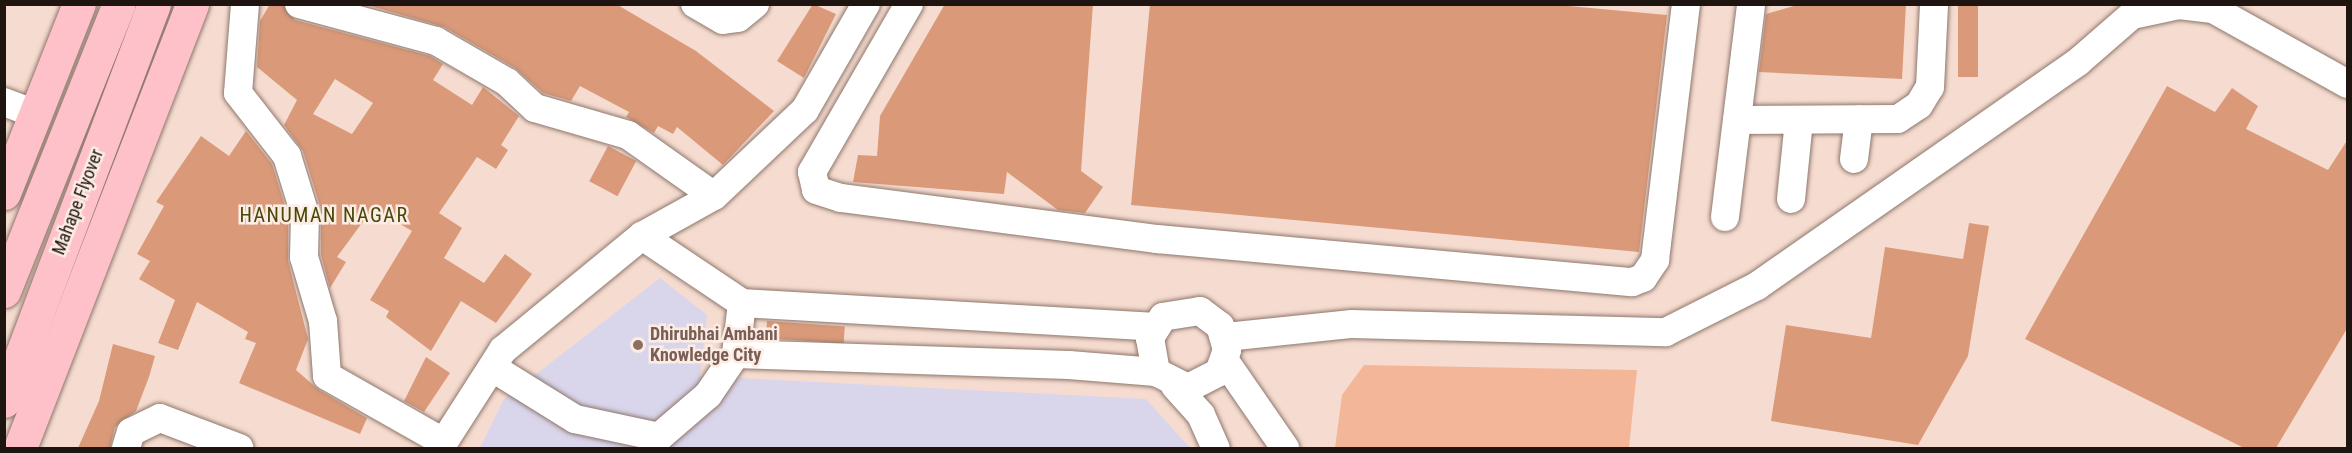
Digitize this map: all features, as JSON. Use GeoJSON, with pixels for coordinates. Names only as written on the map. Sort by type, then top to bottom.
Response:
{"type":"FeatureCollection","features":[{"type":"Feature","properties":{"kind":"main road"},"geometry":{"type":"LineString","coordinates":[[4,193],[79,4]]}},
{"type":"Feature","properties":{"kind":"main road","name":"Mahape Flyover"},"geometry":{"type":"LineString","coordinates":[[4,291],[119,4]]}},
{"type":"Feature","properties":{"kind":"main road","name":"Mahape Flyover"},"geometry":{"type":"LineString","coordinates":[[4,401],[154,4]]}},
{"type":"Feature","properties":{"kind":"main road"},"geometry":{"type":"LineString","coordinates":[[20,448],[192,4]]}},
{"type":"Feature","properties":{"kind":"street"},"geometry":{"type":"LineString","coordinates":[[245,4],[238,39],[238,93],[287,156],[305,214],[304,257],[323,321],[327,376],[442,445],[492,368],[512,343],[642,236],[714,196],[805,110],[866,4]]}},
{"type":"Feature","properties":{"kind":"street"},"geometry":{"type":"LineString","coordinates":[[299,4],[436,41],[507,82],[535,108],[628,135],[714,196]]}},
{"type":"Feature","properties":{"kind":"street"},"geometry":{"type":"LineString","coordinates":[[695,4],[723,20],[738,18],[755,4]]}},
{"type":"Feature","properties":{"kind":"street"},"geometry":{"type":"LineString","coordinates":[[909,4],[812,172],[816,190],[841,198],[1157,239],[1632,282],[1643,278],[1655,260],[1686,4]]}},
{"type":"Feature","properties":{"kind":"street"},"geometry":{"type":"LineString","coordinates":[[1725,217],[1751,4]]}},
{"type":"Feature","properties":{"kind":"street"},"geometry":{"type":"LineString","coordinates":[[1737,120],[1898,119],[1919,105],[1930,87],[1934,4]]}},
{"type":"Feature","properties":{"kind":"street"},"geometry":{"type":"LineString","coordinates":[[1226,349],[1353,324],[1666,332],[1756,286],[2078,62],[2132,15],[2179,5],[2213,9],[2348,84]]}},
{"type":"Feature","properties":{"kind":"street"},"geometry":{"type":"LineString","coordinates":[[4,102],[36,114]]}},
{"type":"Feature","properties":{"kind":"street"},"geometry":{"type":"LineString","coordinates":[[1854,159],[1858,119]]}},
{"type":"Feature","properties":{"kind":"street"},"geometry":{"type":"LineString","coordinates":[[1791,199],[1800,120]]}},
{"type":"Feature","properties":{"kind":"street"},"geometry":{"type":"LineString","coordinates":[[642,236],[742,303],[1155,327]]}},
{"type":"Feature","properties":{"kind":"street"},"geometry":{"type":"LineString","coordinates":[[492,368],[575,419],[659,437],[708,395],[736,354],[742,303]]}},
{"type":"Feature","properties":{"kind":"street"},"geometry":{"type":"LineString","coordinates":[[1216,448],[1201,415],[1166,379],[1148,350],[1155,327],[1174,311],[1200,310],[1285,448]]}},
{"type":"Feature","properties":{"kind":"street"},"geometry":{"type":"LineString","coordinates":[[736,354],[1210,381],[1226,349]]}},
{"type":"Feature","properties":{"kind":"street"},"geometry":{"type":"LineString","coordinates":[[126,448],[131,432],[160,418],[239,448]]}},
{"type":"Feature","properties":{"kind":"shaded area","name":"Dhirubhai Ambani Knowledge City"},"geometry":{"type":"Polygon","coordinates":[[[660,278],[707,315],[700,376],[1146,399],[1190,448],[480,448],[504,399],[660,278]]]}},
{"type":"Feature","properties":{"kind":"shaded area"},"geometry":{"type":"Polygon","coordinates":[[[1364,365],[1637,370],[1629,448],[1335,448],[1342,395],[1364,365]]]}},
{"type":"Feature","properties":{"kind":"building"},"geometry":{"type":"Polygon","coordinates":[[[270,4],[283,4],[295,20],[430,56],[443,64],[433,80],[472,105],[483,87],[519,116],[501,145],[508,150],[496,169],[477,157],[439,213],[462,228],[444,258],[484,283],[505,254],[532,274],[496,323],[461,301],[431,351],[386,317],[389,311],[370,300],[412,231],[373,208],[337,257],[346,262],[330,288],[321,255],[321,209],[303,151],[284,125],[297,100],[257,67],[260,21],[270,4]],[[335,79],[313,114],[352,134],[373,103],[335,79]]]}},
{"type":"Feature","properties":{"kind":"building"},"geometry":{"type":"Polygon","coordinates":[[[364,4],[616,4],[696,51],[774,111],[723,165],[677,127],[673,134],[658,126],[654,133],[626,117],[629,112],[580,86],[571,101],[543,93],[515,68],[444,27],[364,4]]]}},
{"type":"Feature","properties":{"kind":"building"},"geometry":{"type":"Polygon","coordinates":[[[813,4],[836,14],[804,78],[777,61],[813,4]]]}},
{"type":"Feature","properties":{"kind":"building"},"geometry":{"type":"Polygon","coordinates":[[[945,4],[1093,4],[1081,171],[1103,187],[1085,213],[1058,210],[1007,172],[1004,194],[853,182],[858,155],[877,156],[880,116],[945,4]]]}},
{"type":"Feature","properties":{"kind":"building"},"geometry":{"type":"Polygon","coordinates":[[[1150,4],[1547,4],[1667,15],[1639,252],[1131,205],[1150,4]]]}},
{"type":"Feature","properties":{"kind":"building"},"geometry":{"type":"Polygon","coordinates":[[[1801,4],[1906,4],[1902,79],[1759,72],[1766,14],[1801,4]]]}},
{"type":"Feature","properties":{"kind":"building"},"geometry":{"type":"Polygon","coordinates":[[[1958,4],[1978,4],[1978,77],[1958,77],[1958,4]]]}},
{"type":"Feature","properties":{"kind":"building"},"geometry":{"type":"Polygon","coordinates":[[[2167,86],[2215,112],[2232,88],[2258,106],[2246,129],[2328,170],[2348,139],[2348,327],[2276,448],[2244,448],[2025,339],[2167,86]]]}},
{"type":"Feature","properties":{"kind":"building"},"geometry":{"type":"Polygon","coordinates":[[[246,131],[272,164],[288,216],[288,261],[308,339],[296,370],[319,390],[367,418],[360,434],[239,383],[256,343],[245,339],[248,332],[197,302],[178,350],[158,343],[175,300],[139,279],[150,261],[137,254],[164,206],[156,202],[201,136],[229,156],[246,131]]]}},
{"type":"Feature","properties":{"kind":"building"},"geometry":{"type":"Polygon","coordinates":[[[608,146],[636,161],[617,196],[589,181],[608,146]]]}},
{"type":"Feature","properties":{"kind":"building"},"geometry":{"type":"Polygon","coordinates":[[[1969,223],[1989,226],[1968,356],[1918,445],[1771,421],[1786,325],[1871,338],[1885,247],[1963,259],[1969,223]]]}},
{"type":"Feature","properties":{"kind":"building"},"geometry":{"type":"Polygon","coordinates":[[[767,321],[845,326],[844,343],[766,338],[767,321]]]}},
{"type":"Feature","properties":{"kind":"building"},"geometry":{"type":"Polygon","coordinates":[[[113,344],[155,356],[149,377],[136,411],[115,427],[110,448],[78,448],[99,401],[113,344]]]}},
{"type":"Feature","properties":{"kind":"building"},"geometry":{"type":"Polygon","coordinates":[[[426,357],[450,373],[424,412],[404,401],[426,357]]]}},
{"type":"Feature","properties":{"kind":"place","name":"Dhirubhai Ambani Knowledge City"},"geometry":{"type":"Point","coordinates":[638,345]}},
{"type":"Feature","properties":{"kind":"district","name":"HANUMAN NAGAR"},"geometry":{"type":"Point","coordinates":[324,215]}}]}
